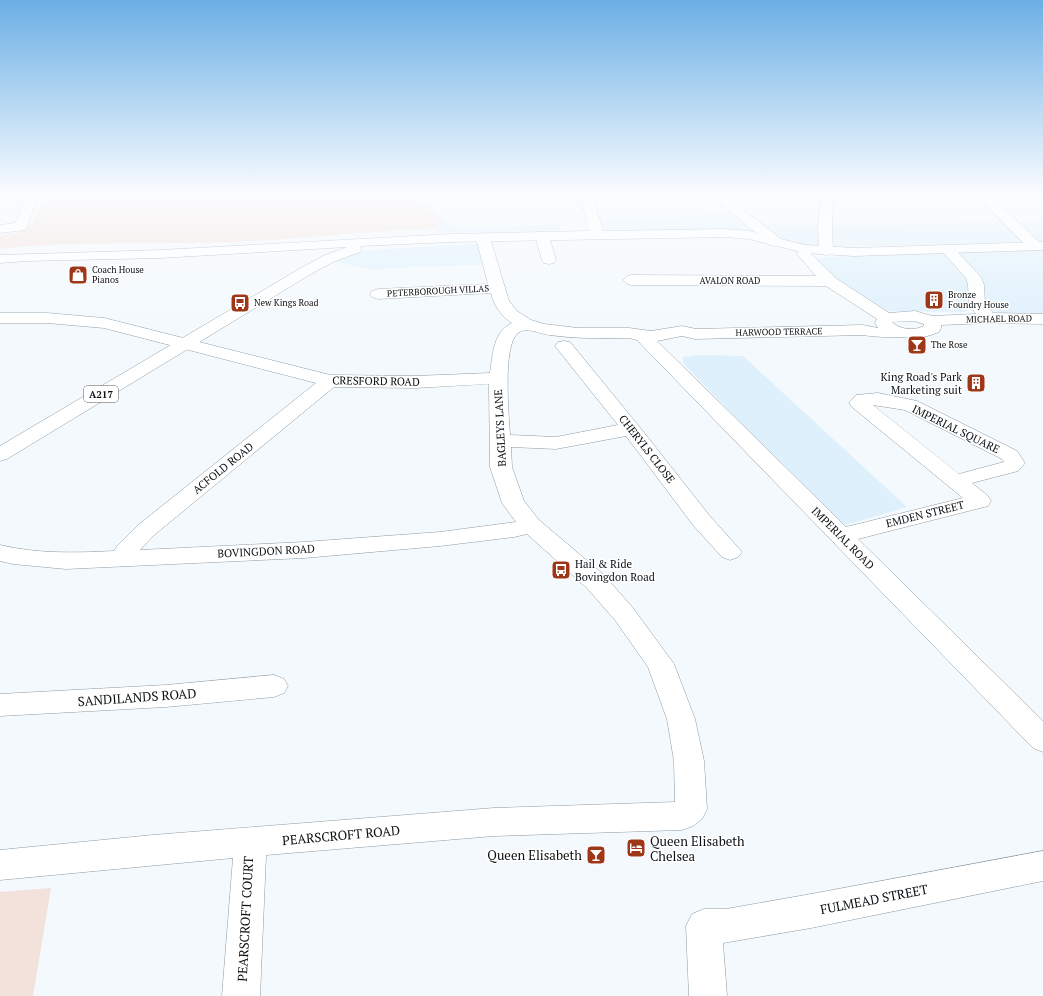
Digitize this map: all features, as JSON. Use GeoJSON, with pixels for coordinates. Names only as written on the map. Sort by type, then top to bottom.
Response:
{"type":"FeatureCollection","features":[{"type":"Feature","properties":{"kind":"street"},"geometry":{"type":"LineString","coordinates":[[0,260],[26,257],[161,254],[377,241],[430,239]]}},
{"type":"Feature","properties":{"kind":"street"},"geometry":{"type":"LineString","coordinates":[[482,239],[505,310],[525,323]]}},
{"type":"Feature","properties":{"kind":"street"},"geometry":{"type":"LineString","coordinates":[[543,239],[549,260]]}},
{"type":"Feature","properties":{"kind":"street"},"geometry":{"type":"LineString","coordinates":[[765,239],[805,249],[874,252],[1039,246]]}},
{"type":"Feature","properties":{"kind":"street"},"geometry":{"type":"LineString","coordinates":[[826,239],[826,250]]}},
{"type":"Feature","properties":{"kind":"street"},"geometry":{"type":"LineString","coordinates":[[272,248],[297,252],[306,259],[307,269],[346,252],[377,241]]}},
{"type":"Feature","properties":{"kind":"street","name":"A217"},"geometry":{"type":"LineString","coordinates":[[0,455],[307,269],[324,253],[328,244]]}},
{"type":"Feature","properties":{"kind":"street"},"geometry":{"type":"LineString","coordinates":[[805,249],[804,254],[810,262],[830,281],[889,325]]}},
{"type":"Feature","properties":{"kind":"street"},"geometry":{"type":"LineString","coordinates":[[947,249],[973,277],[976,284],[977,304],[988,318]]}},
{"type":"Feature","properties":{"kind":"street","name":"AVALON ROAD"},"geometry":{"type":"LineString","coordinates":[[631,280],[830,281]]}},
{"type":"Feature","properties":{"kind":"street","name":"PETERBOROUGH VILLAS"},"geometry":{"type":"LineString","coordinates":[[378,294],[498,288]]}},
{"type":"Feature","properties":{"kind":"street","name":"CRESFORD ROAD"},"geometry":{"type":"LineString","coordinates":[[0,318],[47,318],[104,323],[187,343],[330,381],[415,382],[498,378]]}},
{"type":"Feature","properties":{"kind":"street","name":"MICHAEL ROAD"},"geometry":{"type":"LineString","coordinates":[[931,321],[988,318],[1043,319]]}},
{"type":"Feature","properties":{"kind":"street","name":"HARWOOD TERRACE"},"geometry":{"type":"LineString","coordinates":[[525,323],[548,331],[568,333],[629,333],[644,336],[665,334],[673,337],[690,337],[695,334],[863,330],[880,333],[889,325],[910,333],[933,328],[931,321]]}},
{"type":"Feature","properties":{"kind":"street","name":"BAGLEYS LANE"},"geometry":{"type":"LineString","coordinates":[[525,323],[511,330],[503,344],[498,378],[500,467],[513,503],[531,525],[595,581],[624,614],[660,664],[681,719],[688,761],[691,809],[682,816]]}},
{"type":"Feature","properties":{"kind":"street","name":"IMPERIAL ROAD"},"geometry":{"type":"LineString","coordinates":[[644,336],[839,536],[903,598],[1043,740]]}},
{"type":"Feature","properties":{"kind":"street","name":"CHERYLS CLOSE"},"geometry":{"type":"LineString","coordinates":[[564,346],[631,429],[701,520],[730,552]]}},
{"type":"Feature","properties":{"kind":"street","name":"ACFOLD ROAD"},"geometry":{"type":"LineString","coordinates":[[122,559],[126,550],[145,531],[330,381]]}},
{"type":"Feature","properties":{"kind":"street","name":"IMPERIAL SQUARE"},"geometry":{"type":"LineString","coordinates":[[863,399],[878,399],[910,405],[1010,455],[1015,462],[1011,467],[956,481],[871,412],[859,403],[863,399]]}},
{"type":"Feature","properties":{"kind":"street"},"geometry":{"type":"LineString","coordinates":[[499,441],[556,443],[631,429]]}},
{"type":"Feature","properties":{"kind":"street","name":"EMDEN STREET"},"geometry":{"type":"LineString","coordinates":[[839,536],[980,501],[956,481]]}},
{"type":"Feature","properties":{"kind":"street","name":"BOVINGDON ROAD"},"geometry":{"type":"LineString","coordinates":[[0,553],[13,556],[66,561],[304,550],[440,539],[514,530],[531,525]]}},
{"type":"Feature","properties":{"kind":"street","name":"SANDILANDS ROAD"},"geometry":{"type":"LineString","coordinates":[[0,705],[166,696],[274,686]]}},
{"type":"Feature","properties":{"kind":"street","name":"PEARSCROFT ROAD"},"geometry":{"type":"LineString","coordinates":[[0,865],[153,850],[494,822],[682,816]]}},
{"type":"Feature","properties":{"kind":"street","name":"PEARSCROFT COURT"},"geometry":{"type":"LineString","coordinates":[[241,996],[250,843]]}},
{"type":"Feature","properties":{"kind":"street","name":"FULMEAD STREET"},"geometry":{"type":"LineString","coordinates":[[708,996],[704,926],[726,926],[811,912],[1043,866]]}},
{"type":"Feature","properties":{"kind":"shaded area"},"geometry":{"type":"Polygon","coordinates":[[[0,239],[278,239],[205,243],[58,245],[0,249],[0,239]]]}},
{"type":"Feature","properties":{"kind":"shaded area"},"geometry":{"type":"Polygon","coordinates":[[[784,239],[1043,239],[1043,243],[806,247],[784,239]]]}},
{"type":"Feature","properties":{"kind":"shaded area"},"geometry":{"type":"Polygon","coordinates":[[[490,243],[496,264],[388,268],[377,271],[332,261],[370,250],[490,243]]]}},
{"type":"Feature","properties":{"kind":"shaded area"},"geometry":{"type":"Polygon","coordinates":[[[1043,248],[1043,315],[1001,313],[980,303],[955,254],[964,251],[1043,248]]]}},
{"type":"Feature","properties":{"kind":"shaded area"},"geometry":{"type":"Polygon","coordinates":[[[933,252],[945,255],[970,279],[966,312],[888,311],[836,284],[814,258],[933,252]]]}},
{"type":"Feature","properties":{"kind":"shaded area"},"geometry":{"type":"Polygon","coordinates":[[[698,355],[743,356],[907,507],[853,523],[841,525],[835,522],[683,363],[683,357],[698,355]]]}},
{"type":"Feature","properties":{"kind":"shaded area"},"geometry":{"type":"Polygon","coordinates":[[[51,888],[33,996],[0,996],[0,892],[51,888]]]}},
{"type":"Feature","properties":{"kind":"place","name":"Coach House Pianos"},"geometry":{"type":"Point","coordinates":[78,275]}},
{"type":"Feature","properties":{"kind":"place","name":"Bronze Foundry House"},"geometry":{"type":"Point","coordinates":[934,300]}},
{"type":"Feature","properties":{"kind":"place","name":"New Kings Road"},"geometry":{"type":"Point","coordinates":[240,303]}},
{"type":"Feature","properties":{"kind":"place","name":"The Rose"},"geometry":{"type":"Point","coordinates":[917,345]}},
{"type":"Feature","properties":{"kind":"place","name":"King Road's Park Marketing suit"},"geometry":{"type":"Point","coordinates":[976,383]}},
{"type":"Feature","properties":{"kind":"place","name":"Hail & Ride Bovingdon Road"},"geometry":{"type":"Point","coordinates":[561,570]}},
{"type":"Feature","properties":{"kind":"place","name":"Queen Elisabeth Chelsea"},"geometry":{"type":"Point","coordinates":[636,848]}},
{"type":"Feature","properties":{"kind":"place","name":"Queen Elisabeth"},"geometry":{"type":"Point","coordinates":[596,855]}}]}
